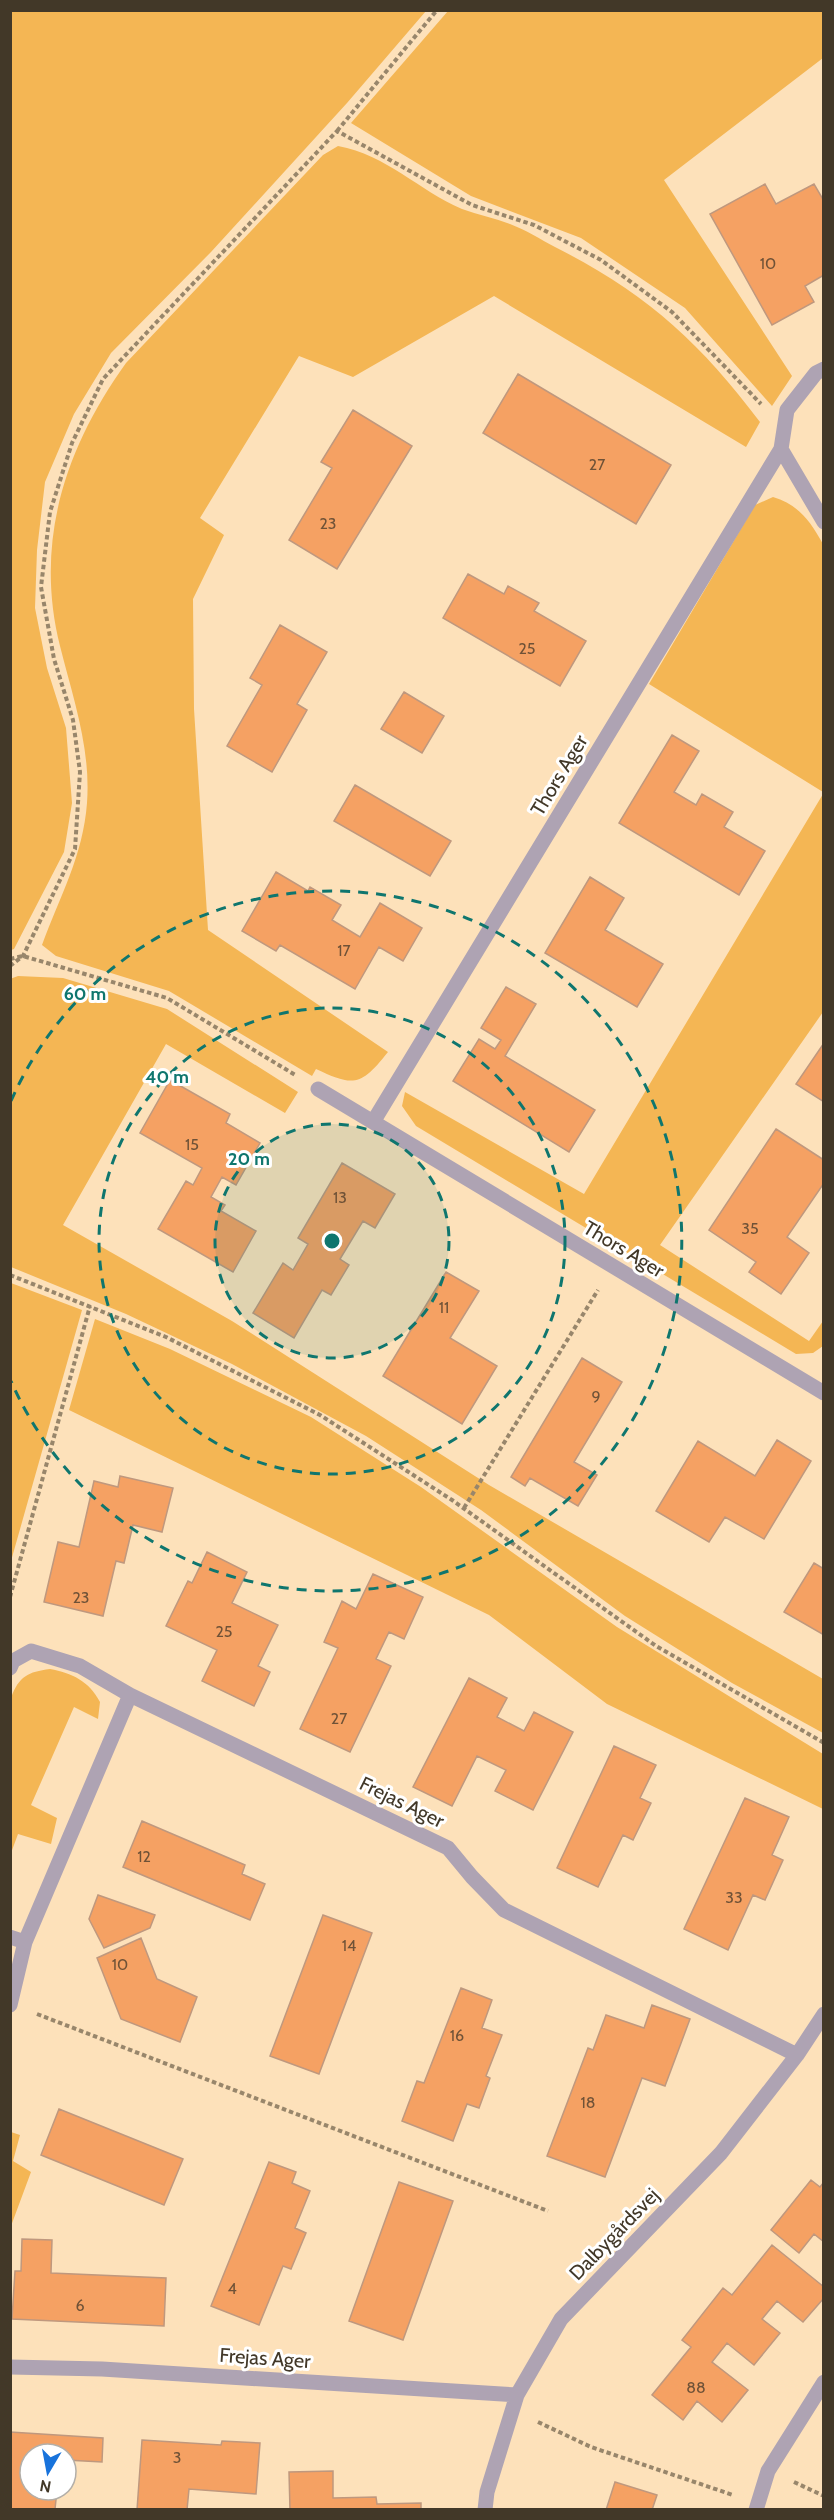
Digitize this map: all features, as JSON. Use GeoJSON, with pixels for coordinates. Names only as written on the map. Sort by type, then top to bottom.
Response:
{"type":"FeatureCollection","features":[{"type":"Feature","properties":{"kind":"street","name":"Thors Ager"},"geometry":{"type":"LineString","coordinates":[[373,1122],[780,449],[787,410],[816,373],[824,369]]}},
{"type":"Feature","properties":{"kind":"street"},"geometry":{"type":"LineString","coordinates":[[780,449],[824,522]]}},
{"type":"Feature","properties":{"kind":"street","name":"Thors Ager"},"geometry":{"type":"LineString","coordinates":[[318,1089],[823,1392]]}},
{"type":"Feature","properties":{"kind":"street","name":"Frejas Ager"},"geometry":{"type":"LineString","coordinates":[[10,1668],[13,1661],[31,1651],[80,1666],[130,1695],[448,1848],[504,1910],[797,2055]]}},
{"type":"Feature","properties":{"kind":"street"},"geometry":{"type":"LineString","coordinates":[[11,2005],[18,1939],[130,1695]]}},
{"type":"Feature","properties":{"kind":"street","name":"Dalbygårdsvej"},"geometry":{"type":"LineString","coordinates":[[485,2510],[487,2492],[515,2403],[561,2319],[721,2153],[797,2055],[824,2014]]}},
{"type":"Feature","properties":{"kind":"street","name":"Frejas Ager"},"geometry":{"type":"LineString","coordinates":[[10,2367],[102,2369],[515,2403]]}},
{"type":"Feature","properties":{"kind":"street"},"geometry":{"type":"LineString","coordinates":[[757,2506],[768,2470],[824,2382]]}},
{"type":"Feature","properties":{"kind":"path"},"geometry":{"type":"LineString","coordinates":[[10,966],[23,956],[75,849],[80,772],[73,720],[54,659],[41,588],[50,512],[72,443],[103,379],[338,131],[437,10]]}},
{"type":"Feature","properties":{"kind":"path"},"geometry":{"type":"LineString","coordinates":[[338,131],[472,205],[534,225],[602,260],[672,312],[763,406]]}},
{"type":"Feature","properties":{"kind":"path"},"geometry":{"type":"LineString","coordinates":[[10,959],[23,956],[167,998],[318,1089]]}},
{"type":"Feature","properties":{"kind":"path"},"geometry":{"type":"LineString","coordinates":[[464,1508],[612,1266]]}},
{"type":"Feature","properties":{"kind":"path"},"geometry":{"type":"LineString","coordinates":[[10,1275],[166,1337],[320,1415],[464,1508],[656,1646],[824,1743]]}},
{"type":"Feature","properties":{"kind":"path"},"geometry":{"type":"LineString","coordinates":[[10,1597],[90,1306]]}},
{"type":"Feature","properties":{"kind":"path"},"geometry":{"type":"LineString","coordinates":[[11,2005],[548,2211]]}},
{"type":"Feature","properties":{"kind":"path"},"geometry":{"type":"LineString","coordinates":[[515,2403],[591,2447],[757,2506]]}},
{"type":"Feature","properties":{"kind":"shaded area"},"geometry":{"type":"Polygon","coordinates":[[[10,11],[426,11],[347,103],[211,252],[111,353],[74,414],[45,482],[37,550],[35,608],[47,668],[66,728],[72,803],[64,852],[14,949],[11,950],[10,11]]]}},
{"type":"Feature","properties":{"kind":"shaded area"},"geometry":{"type":"Polygon","coordinates":[[[448,11],[823,11],[823,58],[664,180],[792,376],[772,406],[685,308],[581,238],[471,196],[351,123],[448,11]]]}},
{"type":"Feature","properties":{"kind":"shaded area"},"geometry":{"type":"Polygon","coordinates":[[[338,146],[372,157],[462,209],[522,229],[617,282],[669,321],[692,343],[760,422],[746,447],[494,296],[353,377],[299,356],[200,518],[224,535],[193,599],[194,709],[208,930],[388,1052],[371,1072],[356,1080],[339,1079],[316,1069],[312,1076],[169,991],[56,956],[42,945],[76,858],[87,803],[88,783],[84,743],[60,646],[53,607],[51,570],[53,533],[60,497],[71,462],[86,428],[126,363],[323,155],[338,146]]]}},
{"type":"Feature","properties":{"kind":"shaded area"},"geometry":{"type":"Polygon","coordinates":[[[773,497],[797,509],[823,544],[823,792],[649,684],[755,505],[773,497]]]}},
{"type":"Feature","properties":{"kind":"shaded area"},"geometry":{"type":"Polygon","coordinates":[[[823,794],[823,1012],[660,1245],[809,1341],[823,1321],[823,1346],[813,1353],[796,1354],[416,1126],[402,1106],[405,1092],[584,1194],[823,794]]]}},
{"type":"Feature","properties":{"kind":"shaded area"},"geometry":{"type":"Polygon","coordinates":[[[18,976],[63,978],[167,1009],[298,1092],[285,1113],[166,1044],[63,1225],[232,1321],[489,1485],[823,1679],[823,1733],[732,1683],[625,1616],[481,1510],[366,1436],[232,1364],[126,1314],[11,1267],[10,979],[18,976]]]}},
{"type":"Feature","properties":{"kind":"shaded area"},"geometry":{"type":"Polygon","coordinates":[[[11,1283],[82,1310],[11,1561],[11,1283]]]}},
{"type":"Feature","properties":{"kind":"shaded area"},"geometry":{"type":"Polygon","coordinates":[[[95,1319],[170,1349],[311,1417],[421,1487],[617,1627],[823,1754],[823,1809],[607,1704],[489,1615],[69,1410],[95,1319]]]}},
{"type":"Feature","properties":{"kind":"shaded area"},"geometry":{"type":"Polygon","coordinates":[[[50,1669],[73,1676],[91,1689],[100,1702],[98,1719],[74,1707],[31,1805],[57,1818],[51,1844],[18,1834],[11,1853],[11,1698],[17,1685],[25,1676],[50,1669]]]}},
{"type":"Feature","properties":{"kind":"shaded area"},"geometry":{"type":"Polygon","coordinates":[[[11,2132],[20,2135],[13,2161],[31,2172],[11,2226],[11,2132]]]}},
{"type":"Feature","properties":{"kind":"building"},"geometry":{"type":"Polygon","coordinates":[[[765,184],[776,204],[814,184],[824,201],[824,275],[805,286],[814,302],[772,325],[710,214],[765,184]]]}},
{"type":"Feature","properties":{"kind":"building"},"geometry":{"type":"Polygon","coordinates":[[[518,374],[671,465],[636,524],[483,433],[518,374]]]}},
{"type":"Feature","properties":{"kind":"building"},"geometry":{"type":"Polygon","coordinates":[[[353,410],[412,446],[337,569],[289,540],[332,468],[321,462],[353,410]]]}},
{"type":"Feature","properties":{"kind":"building"},"geometry":{"type":"Polygon","coordinates":[[[468,574],[504,594],[508,586],[539,603],[534,611],[586,641],[560,686],[443,618],[468,574]]]}},
{"type":"Feature","properties":{"kind":"building"},"geometry":{"type":"Polygon","coordinates":[[[280,625],[327,652],[297,704],[307,710],[272,772],[227,746],[262,685],[250,678],[280,625]]]}},
{"type":"Feature","properties":{"kind":"building"},"geometry":{"type":"Polygon","coordinates":[[[404,692],[444,716],[422,753],[381,729],[404,692]]]}},
{"type":"Feature","properties":{"kind":"building"},"geometry":{"type":"Polygon","coordinates":[[[672,735],[699,751],[674,792],[696,805],[702,794],[733,812],[724,827],[765,851],[739,895],[619,823],[672,735]]]}},
{"type":"Feature","properties":{"kind":"building"},"geometry":{"type":"Polygon","coordinates":[[[355,785],[451,841],[430,876],[334,821],[355,785]]]}},
{"type":"Feature","properties":{"kind":"building"},"geometry":{"type":"Polygon","coordinates":[[[276,872],[308,891],[310,887],[341,905],[332,920],[360,937],[380,903],[422,928],[403,961],[379,947],[355,989],[280,945],[276,951],[242,931],[276,872]]]}},
{"type":"Feature","properties":{"kind":"building"},"geometry":{"type":"Polygon","coordinates":[[[590,877],[624,898],[605,930],[663,964],[637,1007],[545,953],[590,877]]]}},
{"type":"Feature","properties":{"kind":"building"},"geometry":{"type":"Polygon","coordinates":[[[506,987],[536,1004],[505,1056],[595,1110],[569,1152],[453,1081],[479,1039],[495,1049],[501,1040],[481,1028],[506,987]]]}},
{"type":"Feature","properties":{"kind":"building"},"geometry":{"type":"Polygon","coordinates":[[[824,1043],[824,1102],[796,1084],[824,1043]]]}},
{"type":"Feature","properties":{"kind":"building"},"geometry":{"type":"Polygon","coordinates":[[[170,1080],[230,1114],[226,1123],[260,1143],[236,1185],[222,1177],[211,1197],[225,1205],[221,1211],[256,1231],[233,1272],[158,1229],[186,1181],[193,1185],[202,1168],[140,1133],[170,1080]]]}},
{"type":"Feature","properties":{"kind":"building"},"geometry":{"type":"Polygon","coordinates":[[[776,1129],[824,1160],[824,1183],[787,1237],[809,1253],[781,1294],[749,1272],[756,1262],[709,1230],[776,1129]]]}},
{"type":"Feature","properties":{"kind":"building"},"geometry":{"type":"Polygon","coordinates":[[[342,1163],[395,1194],[375,1228],[363,1221],[340,1259],[349,1265],[331,1295],[322,1290],[294,1338],[253,1313],[283,1263],[293,1270],[308,1244],[298,1238],[342,1163]]]}},
{"type":"Feature","properties":{"kind":"building"},"geometry":{"type":"Polygon","coordinates":[[[446,1272],[479,1291],[450,1338],[497,1366],[462,1424],[383,1376],[446,1272]]]}},
{"type":"Feature","properties":{"kind":"building"},"geometry":{"type":"Polygon","coordinates":[[[582,1358],[622,1382],[574,1462],[597,1475],[578,1506],[530,1478],[525,1486],[511,1477],[582,1358]]]}},
{"type":"Feature","properties":{"kind":"building"},"geometry":{"type":"Polygon","coordinates":[[[777,1440],[811,1461],[764,1539],[725,1517],[709,1542],[656,1511],[698,1441],[755,1476],[777,1440]]]}},
{"type":"Feature","properties":{"kind":"building"},"geometry":{"type":"Polygon","coordinates":[[[120,1476],[173,1488],[162,1532],[133,1525],[124,1563],[116,1561],[103,1616],[44,1602],[58,1542],[79,1547],[94,1481],[118,1487],[120,1476]]]}},
{"type":"Feature","properties":{"kind":"building"},"geometry":{"type":"Polygon","coordinates":[[[207,1552],[247,1572],[232,1603],[278,1625],[258,1666],[270,1672],[254,1706],[202,1681],[217,1650],[166,1626],[188,1581],[192,1583],[207,1552]]]}},
{"type":"Feature","properties":{"kind":"building"},"geometry":{"type":"Polygon","coordinates":[[[814,1563],[824,1569],[824,1635],[784,1612],[814,1563]]]}},
{"type":"Feature","properties":{"kind":"building"},"geometry":{"type":"Polygon","coordinates":[[[373,1574],[423,1597],[404,1639],[389,1632],[376,1659],[391,1666],[350,1752],[300,1729],[338,1648],[324,1642],[342,1601],[356,1609],[373,1574]]]}},
{"type":"Feature","properties":{"kind":"building"},"geometry":{"type":"Polygon","coordinates":[[[469,1678],[507,1698],[497,1717],[524,1731],[534,1712],[573,1732],[533,1810],[495,1791],[506,1770],[477,1756],[452,1806],[413,1787],[469,1678]]]}},
{"type":"Feature","properties":{"kind":"building"},"geometry":{"type":"Polygon","coordinates":[[[614,1746],[656,1765],[640,1798],[651,1803],[633,1840],[623,1835],[598,1887],[557,1868],[614,1746]]]}},
{"type":"Feature","properties":{"kind":"building"},"geometry":{"type":"Polygon","coordinates":[[[745,1798],[789,1817],[772,1855],[783,1860],[765,1900],[753,1895],[728,1950],[684,1929],[745,1798]]]}},
{"type":"Feature","properties":{"kind":"building"},"geometry":{"type":"Polygon","coordinates":[[[142,1821],[245,1865],[242,1874],[265,1884],[250,1920],[123,1867],[142,1821]]]}},
{"type":"Feature","properties":{"kind":"building"},"geometry":{"type":"Polygon","coordinates":[[[98,1895],[155,1915],[150,1928],[104,1948],[89,1919],[98,1895]]]}},
{"type":"Feature","properties":{"kind":"building"},"geometry":{"type":"Polygon","coordinates":[[[323,1915],[372,1933],[319,2074],[270,2056],[323,1915]]]}},
{"type":"Feature","properties":{"kind":"building"},"geometry":{"type":"Polygon","coordinates":[[[141,1938],[157,1979],[197,1997],[180,2042],[121,2019],[97,1958],[141,1938]]]}},
{"type":"Feature","properties":{"kind":"building"},"geometry":{"type":"Polygon","coordinates":[[[461,1988],[492,2000],[482,2028],[502,2035],[486,2076],[490,2078],[479,2108],[467,2104],[453,2141],[402,2121],[417,2081],[424,2083],[461,1988]]]}},
{"type":"Feature","properties":{"kind":"building"},"geometry":{"type":"Polygon","coordinates":[[[652,2005],[690,2019],[665,2086],[642,2078],[605,2177],[547,2156],[588,2048],[593,2050],[606,2015],[644,2028],[652,2005]]]}},
{"type":"Feature","properties":{"kind":"building"},"geometry":{"type":"Polygon","coordinates":[[[59,2109],[183,2159],[164,2205],[41,2155],[59,2109]]]}},
{"type":"Feature","properties":{"kind":"building"},"geometry":{"type":"Polygon","coordinates":[[[269,2162],[296,2172],[292,2183],[310,2191],[295,2228],[306,2233],[291,2269],[283,2266],[259,2325],[211,2306],[269,2162]]]}},
{"type":"Feature","properties":{"kind":"building"},"geometry":{"type":"Polygon","coordinates":[[[811,2180],[820,2187],[824,2182],[824,2242],[814,2234],[799,2253],[771,2230],[811,2180]]]}},
{"type":"Feature","properties":{"kind":"building"},"geometry":{"type":"Polygon","coordinates":[[[399,2182],[453,2201],[403,2340],[349,2321],[399,2182]]]}},
{"type":"Feature","properties":{"kind":"building"},"geometry":{"type":"Polygon","coordinates":[[[22,2239],[52,2240],[51,2273],[166,2278],[164,2326],[12,2319],[15,2271],[21,2271],[22,2239]]]}},
{"type":"Feature","properties":{"kind":"building"},"geometry":{"type":"Polygon","coordinates":[[[772,2245],[824,2287],[824,2298],[803,2322],[777,2301],[762,2319],[780,2333],[754,2365],[727,2343],[712,2362],[748,2390],[722,2422],[697,2401],[683,2420],[652,2395],[691,2347],[682,2340],[723,2288],[732,2295],[772,2245]]]}},
{"type":"Feature","properties":{"kind":"building"},"geometry":{"type":"Polygon","coordinates":[[[10,2432],[103,2438],[102,2462],[78,2461],[78,2442],[18,2442],[18,2502],[56,2502],[55,2509],[10,2510],[10,2432]]]}},
{"type":"Feature","properties":{"kind":"building"},"geometry":{"type":"Polygon","coordinates":[[[142,2440],[221,2445],[222,2441],[260,2443],[256,2494],[189,2489],[187,2510],[137,2510],[142,2440]]]}},
{"type":"Feature","properties":{"kind":"building"},"geometry":{"type":"Polygon","coordinates":[[[333,2471],[333,2498],[376,2497],[377,2504],[421,2503],[421,2510],[290,2510],[289,2472],[333,2471]]]}},
{"type":"Feature","properties":{"kind":"building"},"geometry":{"type":"Polygon","coordinates":[[[615,2482],[657,2495],[652,2510],[606,2510],[615,2482]]]}}]}
